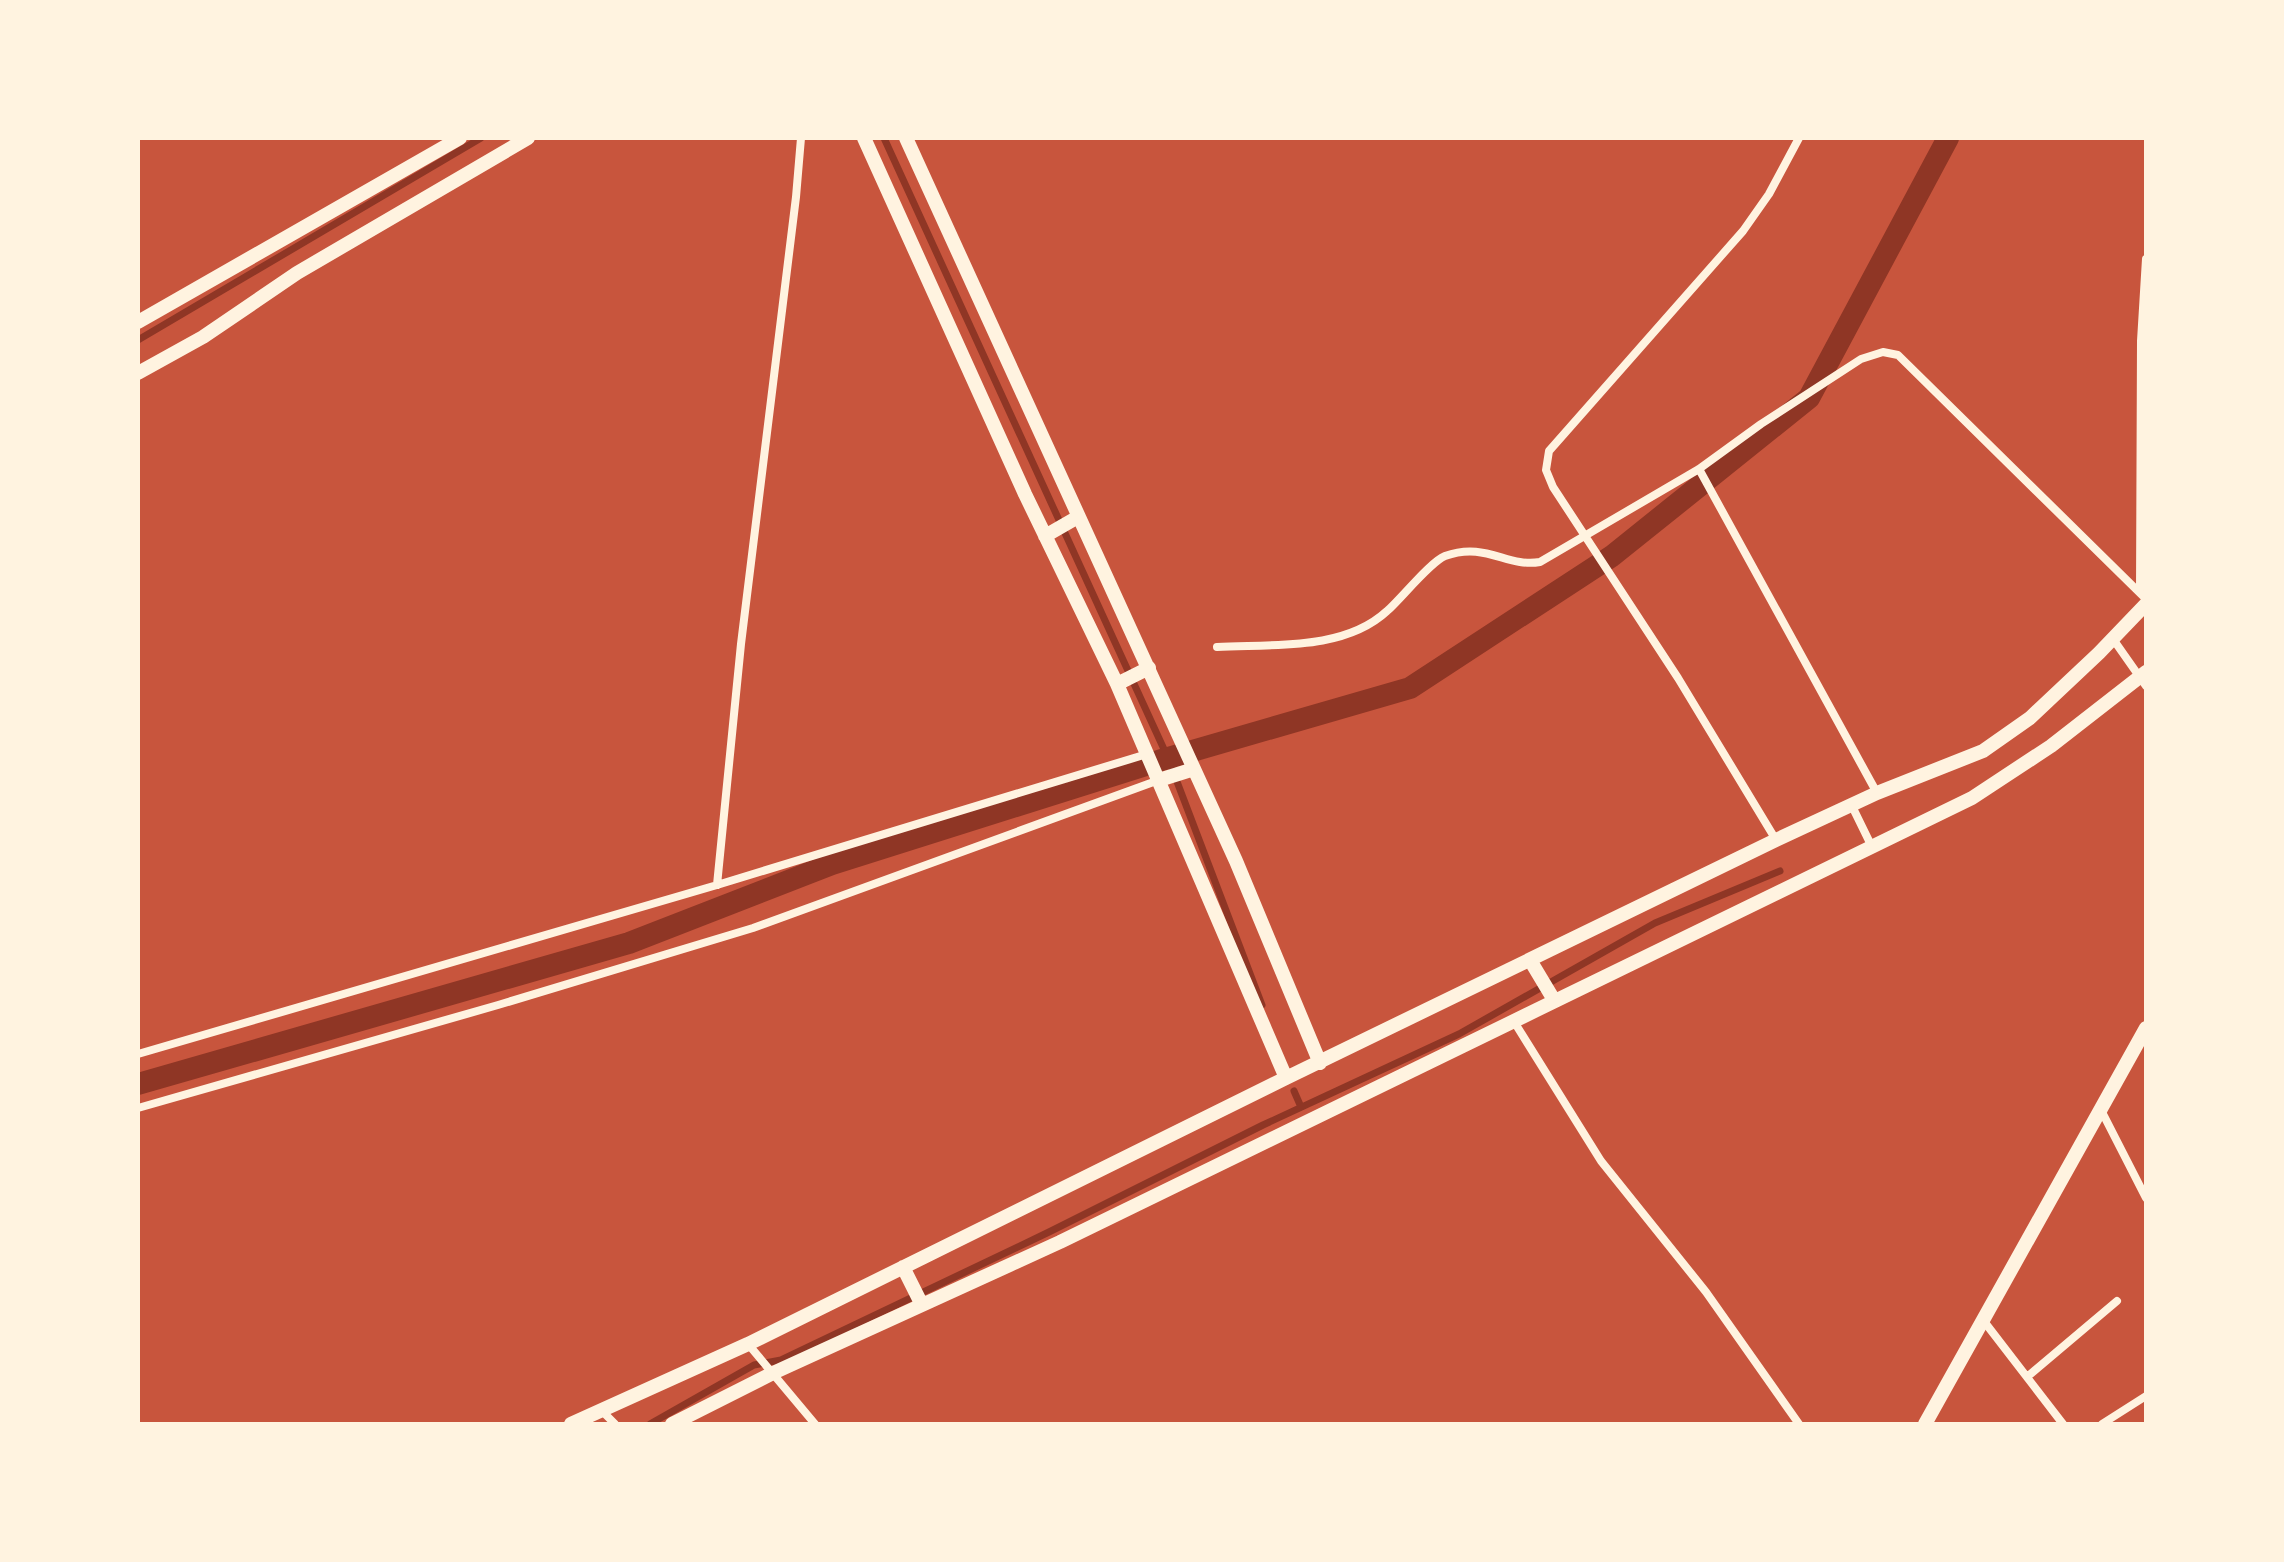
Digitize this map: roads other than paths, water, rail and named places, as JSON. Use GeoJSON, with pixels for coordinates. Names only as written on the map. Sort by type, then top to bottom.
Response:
{"type":"FeatureCollection","features":[{"type":"Feature","properties":{"kind":"street"},"geometry":{"type":"LineString","coordinates":[[138,322],[460,138]]}},
{"type":"Feature","properties":{"kind":"street"},"geometry":{"type":"LineString","coordinates":[[138,373],[203,337],[297,273],[528,138]]}},
{"type":"Feature","properties":{"kind":"street"},"geometry":{"type":"LineString","coordinates":[[717,885],[741,644],[801,138]]}},
{"type":"Feature","properties":{"kind":"street"},"geometry":{"type":"LineString","coordinates":[[864,138],[1045,536],[1117,684],[1286,1078]]}},
{"type":"Feature","properties":{"kind":"street"},"geometry":{"type":"LineString","coordinates":[[906,138],[1236,861],[1320,1063]]}},
{"type":"Feature","properties":{"kind":"street"},"geometry":{"type":"LineString","coordinates":[[1776,840],[1678,678],[1553,487],[1546,470],[1549,451],[1743,231],[1769,194],[1799,138]]}},
{"type":"Feature","properties":{"kind":"street"},"geometry":{"type":"LineString","coordinates":[[571,1424],[608,1417],[748,1344],[906,1274],[1286,1078],[1533,965],[1776,840],[1853,808],[1877,793],[1983,751],[2030,718],[2113,639],[2144,598],[2141,341],[2146,259]]}},
{"type":"Feature","properties":{"kind":"street"},"geometry":{"type":"LineString","coordinates":[[1217,647],[1307,643],[1370,626],[1440,557],[1463,551],[1488,552],[1529,564],[1540,562],[1699,469],[1761,424],[1861,359],[1883,352],[1898,355],[2144,598]]}},
{"type":"Feature","properties":{"kind":"street"},"geometry":{"type":"LineString","coordinates":[[1699,469],[1877,793]]}},
{"type":"Feature","properties":{"kind":"street"},"geometry":{"type":"LineString","coordinates":[[1045,536],[1078,517]]}},
{"type":"Feature","properties":{"kind":"street"},"geometry":{"type":"LineString","coordinates":[[672,1424],[920,1301],[1060,1242],[1513,1020],[1551,994],[1995,785],[2144,678],[2113,639]]}},
{"type":"Feature","properties":{"kind":"street"},"geometry":{"type":"LineString","coordinates":[[1117,684],[1149,668]]}},
{"type":"Feature","properties":{"kind":"street"},"geometry":{"type":"LineString","coordinates":[[138,1054],[717,885],[1147,754]]}},
{"type":"Feature","properties":{"kind":"street"},"geometry":{"type":"LineString","coordinates":[[138,1108],[753,928],[1194,769]]}},
{"type":"Feature","properties":{"kind":"street"},"geometry":{"type":"LineString","coordinates":[[1853,808],[1870,842]]}},
{"type":"Feature","properties":{"kind":"street"},"geometry":{"type":"LineString","coordinates":[[1533,965],[1551,994]]}},
{"type":"Feature","properties":{"kind":"street"},"geometry":{"type":"LineString","coordinates":[[1513,1020],[1601,1161],[1706,1292],[1799,1424]]}},
{"type":"Feature","properties":{"kind":"street"},"geometry":{"type":"LineString","coordinates":[[1932,1420],[1982,1318],[2146,1028]]}},
{"type":"Feature","properties":{"kind":"street"},"geometry":{"type":"LineString","coordinates":[[2101,1109],[2146,1198]]}},
{"type":"Feature","properties":{"kind":"street"},"geometry":{"type":"LineString","coordinates":[[906,1274],[920,1301]]}},
{"type":"Feature","properties":{"kind":"street"},"geometry":{"type":"LineString","coordinates":[[2027,1377],[2117,1301]]}},
{"type":"Feature","properties":{"kind":"street"},"geometry":{"type":"LineString","coordinates":[[1982,1318],[2063,1424]]}},
{"type":"Feature","properties":{"kind":"street"},"geometry":{"type":"LineString","coordinates":[[748,1344],[815,1424]]}},
{"type":"Feature","properties":{"kind":"street"},"geometry":{"type":"LineString","coordinates":[[2102,1424],[2146,1396]]}},
{"type":"Feature","properties":{"kind":"street"},"geometry":{"type":"LineString","coordinates":[[1785,1424],[1792,1414]]}},
{"type":"Feature","properties":{"kind":"waterway"},"geometry":{"type":"LineString","coordinates":[[138,340],[481,138]]}},
{"type":"Feature","properties":{"kind":"waterway"},"geometry":{"type":"LineString","coordinates":[[884,138],[1168,758],[1262,1005]]}},
{"type":"Feature","properties":{"kind":"waterway"},"geometry":{"type":"LineString","coordinates":[[138,1084],[629,943],[832,864],[1168,758],[1410,688],[1612,556],[1809,398],[1948,138]]}},
{"type":"Feature","properties":{"kind":"waterway"},"geometry":{"type":"LineString","coordinates":[[650,1424],[754,1365],[781,1360],[1263,1125],[1459,1034],[1655,923],[1780,871]]}},
{"type":"Feature","properties":{"kind":"waterway"},"geometry":{"type":"LineString","coordinates":[[1294,1091],[1301,1107]]}}]}
